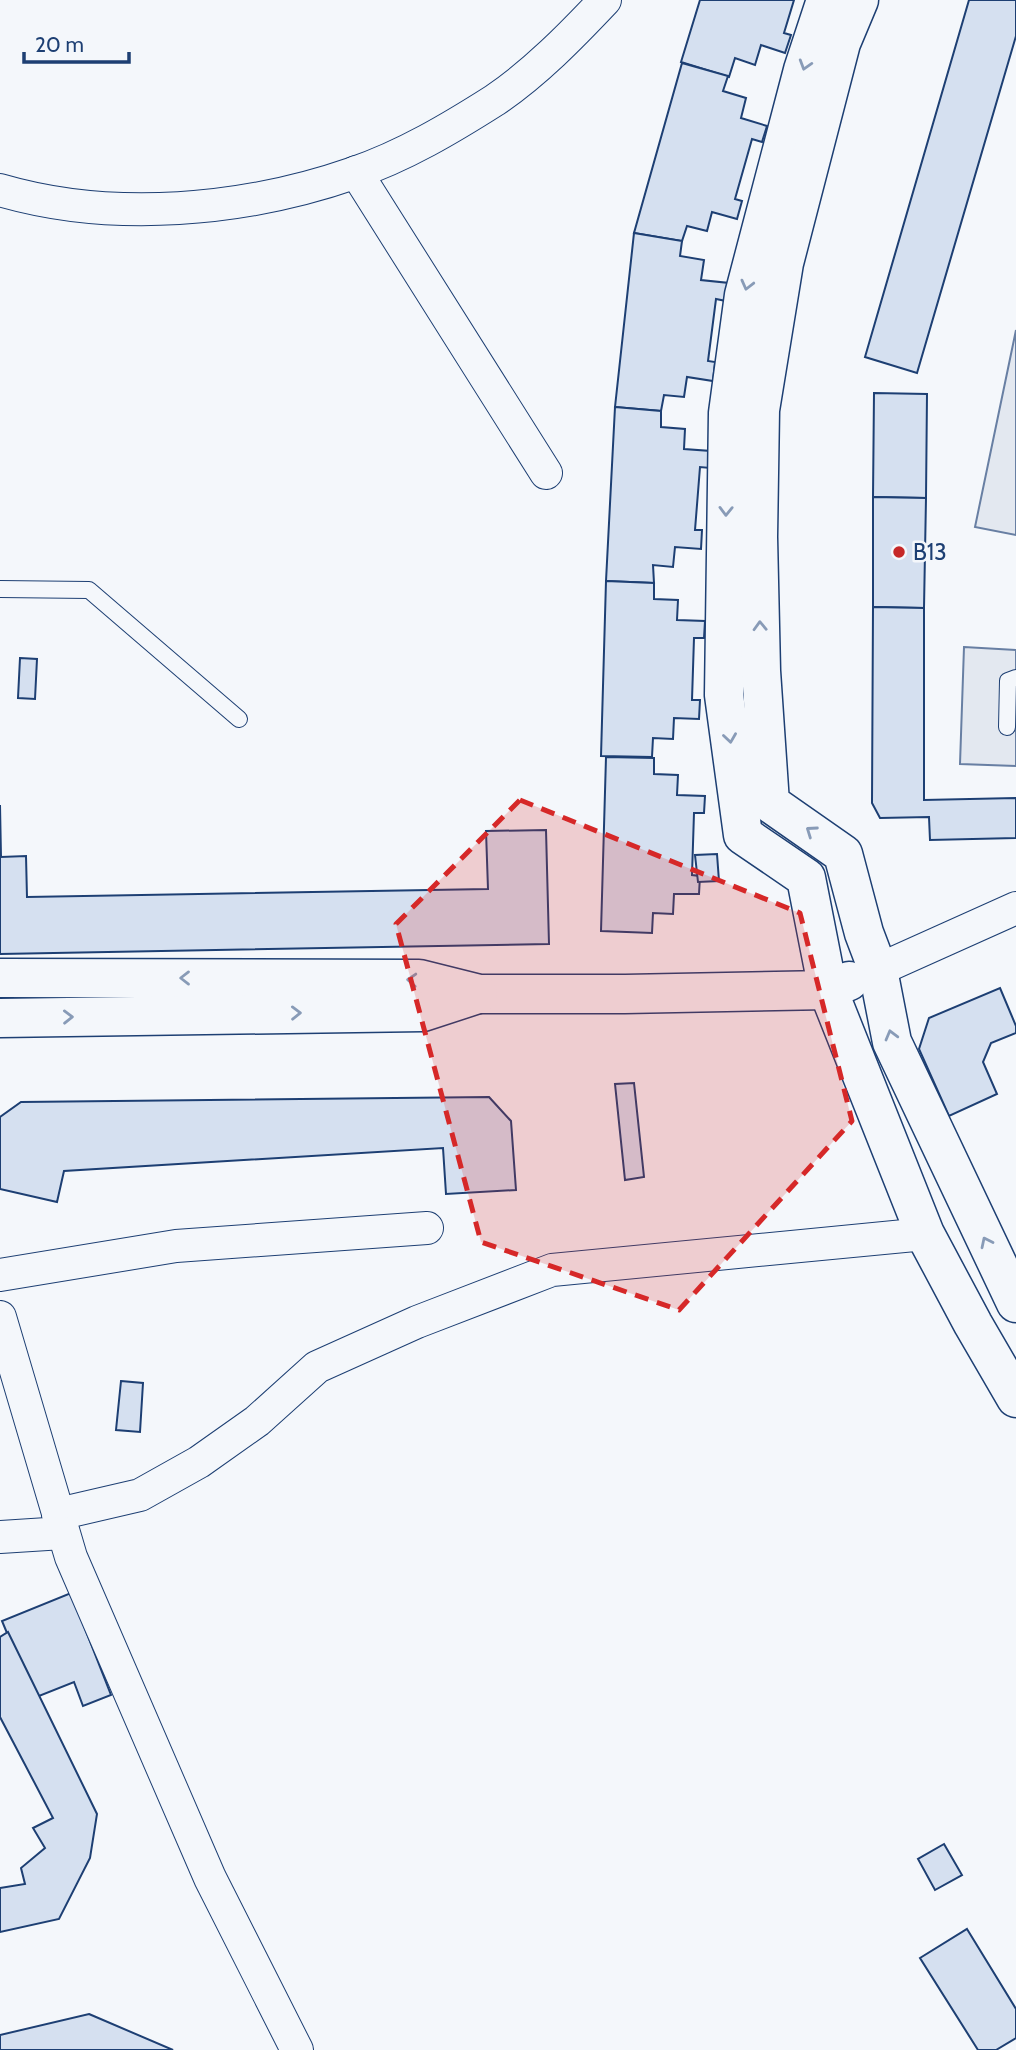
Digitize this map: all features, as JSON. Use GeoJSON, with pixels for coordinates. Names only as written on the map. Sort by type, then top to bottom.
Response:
{"type":"FeatureCollection","features":[{"type":"Feature","properties":{"kind":"main road"},"geometry":{"type":"LineString","coordinates":[[825,0],[803,70],[744,295],[728,413],[724,695],[743,835],[806,878],[828,990],[925,1234],[1016,1398]]}},
{"type":"Feature","properties":{"kind":"main road"},"geometry":{"type":"LineString","coordinates":[[859,0],[841,43],[784,263],[760,410],[758,537],[761,671],[770,803],[844,854],[864,933],[877,970],[892,1042],[1016,1303]]}},
{"type":"Feature","properties":{"kind":"main road"},"geometry":{"type":"LineString","coordinates":[[0,978],[419,979],[479,994],[625,994],[828,990],[877,970]]}},
{"type":"Feature","properties":{"kind":"main road"},"geometry":{"type":"LineString","coordinates":[[0,1018],[423,1012],[479,994]]}},
{"type":"Feature","properties":{"kind":"street"},"geometry":{"type":"LineString","coordinates":[[0,190],[103,208],[188,208],[273,196],[356,172],[429,140],[497,98],[559,48],[605,0]]}},
{"type":"Feature","properties":{"kind":"street"},"geometry":{"type":"LineString","coordinates":[[356,172],[546,473]]}},
{"type":"Feature","properties":{"kind":"street"},"geometry":{"type":"LineString","coordinates":[[877,970],[1016,908]]}},
{"type":"Feature","properties":{"kind":"street"},"geometry":{"type":"LineString","coordinates":[[0,1275],[176,1247],[427,1228]]}},
{"type":"Feature","properties":{"kind":"street"},"geometry":{"type":"LineString","coordinates":[[0,1537],[61,1523],[140,1495],[199,1462],[257,1421],[317,1367],[417,1322],[552,1270],[925,1234]]}},
{"type":"Feature","properties":{"kind":"street"},"geometry":{"type":"LineString","coordinates":[[0,1317],[76,1570],[210,1878],[297,2050]]}},
{"type":"Feature","properties":{"kind":"lane"},"geometry":{"type":"LineString","coordinates":[[0,589],[89,590],[239,719]]}},
{"type":"Feature","properties":{"kind":"lane"},"geometry":{"type":"LineString","coordinates":[[1007,727],[1008,681],[1016,678]]}},
{"type":"Feature","properties":{"kind":"highlighted area"},"geometry":{"type":"Polygon","coordinates":[[[520,800],[800,913],[852,1121],[679,1310],[481,1242],[396,924],[520,800]]]}},
{"type":"Feature","properties":{"kind":"shaded area"},"geometry":{"type":"Polygon","coordinates":[[[1016,330],[1016,535],[975,527],[1016,330]]]}},
{"type":"Feature","properties":{"kind":"shaded area"},"geometry":{"type":"Polygon","coordinates":[[[964,647],[1016,650],[1016,766],[960,764],[964,647]]]}},
{"type":"Feature","properties":{"kind":"building"},"geometry":{"type":"Polygon","coordinates":[[[700,0],[794,0],[784,33],[791,35],[785,53],[761,45],[755,65],[735,58],[729,77],[681,62],[700,0]]]}},
{"type":"Feature","properties":{"kind":"building"},"geometry":{"type":"Polygon","coordinates":[[[969,0],[1016,0],[1016,36],[917,373],[865,357],[969,0]]]}},
{"type":"Feature","properties":{"kind":"building"},"geometry":{"type":"Polygon","coordinates":[[[682,63],[728,76],[723,91],[746,98],[741,118],[767,126],[762,142],[752,139],[735,199],[742,201],[737,219],[712,212],[707,231],[687,226],[682,241],[634,233],[682,63]]]}},
{"type":"Feature","properties":{"kind":"building"},"geometry":{"type":"Polygon","coordinates":[[[634,233],[682,241],[680,256],[704,260],[701,280],[729,283],[726,301],[716,299],[708,361],[715,362],[713,381],[687,377],[684,397],[664,395],[661,411],[615,407],[634,233]]]}},
{"type":"Feature","properties":{"kind":"building"},"geometry":{"type":"Polygon","coordinates":[[[874,393],[927,394],[926,498],[873,497],[874,393]]]}},
{"type":"Feature","properties":{"kind":"building"},"geometry":{"type":"Polygon","coordinates":[[[615,407],[661,411],[661,427],[685,429],[684,449],[711,451],[710,468],[700,467],[695,530],[702,530],[701,549],[675,547],[673,567],[653,565],[654,583],[606,581],[615,407]]]}},
{"type":"Feature","properties":{"kind":"building","name":"B13"},"geometry":{"type":"Polygon","coordinates":[[[873,497],[926,498],[924,608],[873,607],[873,497]]]}},
{"type":"Feature","properties":{"kind":"building"},"geometry":{"type":"Polygon","coordinates":[[[606,581],[654,583],[654,599],[678,600],[677,620],[705,621],[704,638],[694,638],[692,700],[700,700],[699,719],[674,718],[673,739],[653,738],[652,757],[601,756],[606,581]]]}},
{"type":"Feature","properties":{"kind":"building"},"geometry":{"type":"Polygon","coordinates":[[[873,607],[924,608],[924,800],[1016,798],[1016,838],[930,840],[929,817],[880,818],[872,803],[873,607]]]}},
{"type":"Feature","properties":{"kind":"building"},"geometry":{"type":"Polygon","coordinates":[[[20,658],[37,659],[35,699],[18,698],[20,658]]]}},
{"type":"Feature","properties":{"kind":"building"},"geometry":{"type":"Polygon","coordinates":[[[606,757],[654,758],[654,774],[678,775],[677,795],[705,796],[704,813],[694,813],[692,875],[700,876],[699,894],[674,894],[673,914],[653,913],[652,933],[601,931],[606,757]]]}},
{"type":"Feature","properties":{"kind":"building"},"geometry":{"type":"Polygon","coordinates":[[[0,805],[1,857],[26,856],[27,897],[488,889],[486,831],[546,830],[549,944],[0,954],[0,805]]]}},
{"type":"Feature","properties":{"kind":"building"},"geometry":{"type":"Polygon","coordinates":[[[717,854],[719,881],[698,882],[695,855],[717,854]]]}},
{"type":"Feature","properties":{"kind":"building"},"geometry":{"type":"Polygon","coordinates":[[[1000,988],[1016,1026],[1016,1033],[991,1043],[983,1062],[997,1094],[949,1116],[919,1049],[929,1018],[1000,988]]]}},
{"type":"Feature","properties":{"kind":"building"},"geometry":{"type":"Polygon","coordinates":[[[634,1083],[644,1177],[625,1180],[615,1084],[634,1083]]]}},
{"type":"Feature","properties":{"kind":"building"},"geometry":{"type":"Polygon","coordinates":[[[489,1097],[511,1121],[516,1190],[446,1194],[443,1148],[64,1171],[57,1202],[0,1189],[0,1117],[21,1102],[489,1097]]]}},
{"type":"Feature","properties":{"kind":"building"},"geometry":{"type":"Polygon","coordinates":[[[121,1381],[143,1383],[140,1432],[116,1430],[121,1381]]]}},
{"type":"Feature","properties":{"kind":"building"},"geometry":{"type":"Polygon","coordinates":[[[71,1593],[111,1695],[83,1706],[74,1682],[34,1698],[2,1621],[71,1593]]]}},
{"type":"Feature","properties":{"kind":"building"},"geometry":{"type":"Polygon","coordinates":[[[8,1632],[97,1814],[90,1858],[59,1919],[0,1932],[0,1888],[25,1884],[21,1868],[45,1848],[33,1828],[53,1818],[0,1717],[0,1637],[8,1632]]]}},
{"type":"Feature","properties":{"kind":"building"},"geometry":{"type":"Polygon","coordinates":[[[944,1844],[962,1875],[935,1890],[918,1859],[944,1844]]]}},
{"type":"Feature","properties":{"kind":"building"},"geometry":{"type":"Polygon","coordinates":[[[967,1929],[1016,2009],[1016,2038],[996,2050],[978,2050],[920,1958],[967,1929]]]}},
{"type":"Feature","properties":{"kind":"building"},"geometry":{"type":"Polygon","coordinates":[[[89,2014],[173,2050],[0,2050],[0,2035],[89,2014]]]}},
{"type":"Feature","properties":{"kind":"place","name":"B13"},"geometry":{"type":"Point","coordinates":[899,552]}}]}
